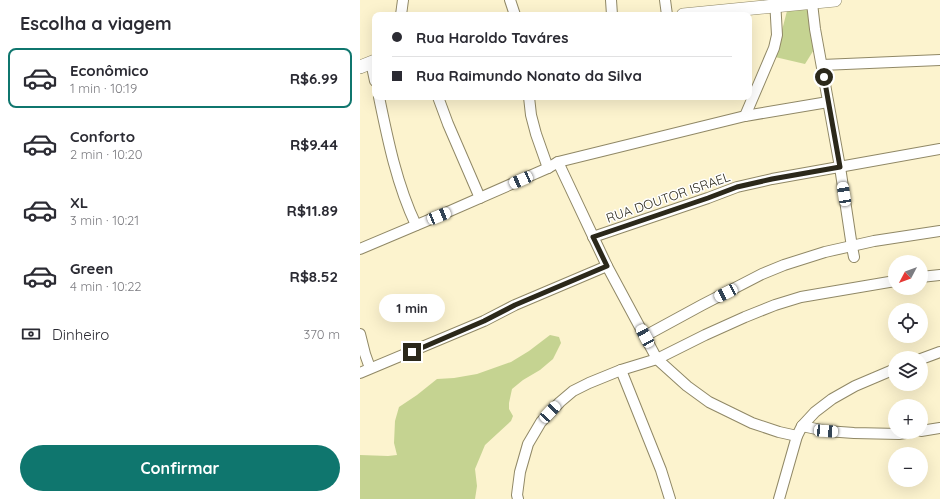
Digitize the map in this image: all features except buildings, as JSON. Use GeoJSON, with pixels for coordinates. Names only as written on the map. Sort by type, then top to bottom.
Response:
{"type":"FeatureCollection","features":[{"type":"Feature","properties":{"kind":"street"},"geometry":{"type":"LineString","coordinates":[[401,12],[403,0]]}},
{"type":"Feature","properties":{"kind":"street"},"geometry":{"type":"LineString","coordinates":[[510,0],[514,12]]}},
{"type":"Feature","properties":{"kind":"street"},"geometry":{"type":"LineString","coordinates":[[611,0],[612,12]]}},
{"type":"Feature","properties":{"kind":"street"},"geometry":{"type":"LineString","coordinates":[[665,0],[667,12]]}},
{"type":"Feature","properties":{"kind":"street"},"geometry":{"type":"LineString","coordinates":[[706,12],[776,3],[835,0]]}},
{"type":"Feature","properties":{"kind":"street"},"geometry":{"type":"LineString","coordinates":[[812,1],[815,28],[840,167],[854,257]]}},
{"type":"Feature","properties":{"kind":"street"},"geometry":{"type":"LineString","coordinates":[[745,116],[774,48],[777,35],[776,3]]}},
{"type":"Feature","properties":{"kind":"street"},"geometry":{"type":"LineString","coordinates":[[822,65],[940,60]]}},
{"type":"Feature","properties":{"kind":"street"},"geometry":{"type":"LineString","coordinates":[[380,100],[397,176],[407,206],[416,226]]}},
{"type":"Feature","properties":{"kind":"street"},"geometry":{"type":"LineString","coordinates":[[439,100],[480,198]]}},
{"type":"Feature","properties":{"kind":"street"},"geometry":{"type":"LineString","coordinates":[[529,100],[531,115],[536,134],[548,168]]}},
{"type":"Feature","properties":{"kind":"street"},"geometry":{"type":"LineString","coordinates":[[360,249],[480,198],[548,168],[558,162],[745,116],[828,102]]}},
{"type":"Feature","properties":{"kind":"street","name":"RUA DOUTOR ISRAEL"},"geometry":{"type":"LineString","coordinates":[[593,237],[737,187],[772,179],[940,149]]}},
{"type":"Feature","properties":{"kind":"street"},"geometry":{"type":"LineString","coordinates":[[558,162],[607,266],[657,359],[687,386],[709,402],[752,423],[797,436]]}},
{"type":"Feature","properties":{"kind":"street"},"geometry":{"type":"LineString","coordinates":[[645,336],[762,274],[784,265],[825,252],[874,241],[940,232]]}},
{"type":"Feature","properties":{"kind":"street"},"geometry":{"type":"LineString","coordinates":[[360,373],[484,321],[515,305],[607,266]]}},
{"type":"Feature","properties":{"kind":"street"},"geometry":{"type":"LineString","coordinates":[[928,276],[940,274]]}},
{"type":"Feature","properties":{"kind":"street"},"geometry":{"type":"LineString","coordinates":[[518,499],[517,495],[520,472],[528,444],[541,422],[573,391],[621,370],[657,359],[705,335],[775,305],[801,297],[888,282]]}},
{"type":"Feature","properties":{"kind":"street"},"geometry":{"type":"LineString","coordinates":[[360,334],[364,354],[370,368]]}},
{"type":"Feature","properties":{"kind":"street"},"geometry":{"type":"LineString","coordinates":[[928,356],[940,352]]}},
{"type":"Feature","properties":{"kind":"street"},"geometry":{"type":"LineString","coordinates":[[621,370],[661,470],[670,499]]}},
{"type":"Feature","properties":{"kind":"street"},"geometry":{"type":"LineString","coordinates":[[779,499],[797,436],[802,426],[815,412],[832,399],[855,386],[888,372]]}},
{"type":"Feature","properties":{"kind":"street"},"geometry":{"type":"LineString","coordinates":[[802,426],[826,431],[888,434]]}},
{"type":"Feature","properties":{"kind":"street"},"geometry":{"type":"LineString","coordinates":[[928,430],[940,428]]}},
{"type":"Feature","properties":{"kind":"green space"},"geometry":{"type":"Polygon","coordinates":[[[810,9],[815,48],[805,64],[775,57],[787,11],[810,9]]]}},
{"type":"Feature","properties":{"kind":"green space"},"geometry":{"type":"Polygon","coordinates":[[[550,335],[559,337],[561,343],[553,359],[540,370],[523,380],[512,389],[509,403],[509,409],[513,416],[511,421],[485,445],[475,469],[477,486],[475,499],[360,499],[360,455],[397,455],[394,443],[395,421],[399,407],[437,379],[477,374],[511,362],[529,351],[550,335]]]}},
{"type":"Feature","properties":{"kind":"route"},"geometry":{"type":"LineString","coordinates":[[412,352],[484,321],[515,305],[607,266],[593,237],[737,187],[840,167],[824,77]]}}]}
